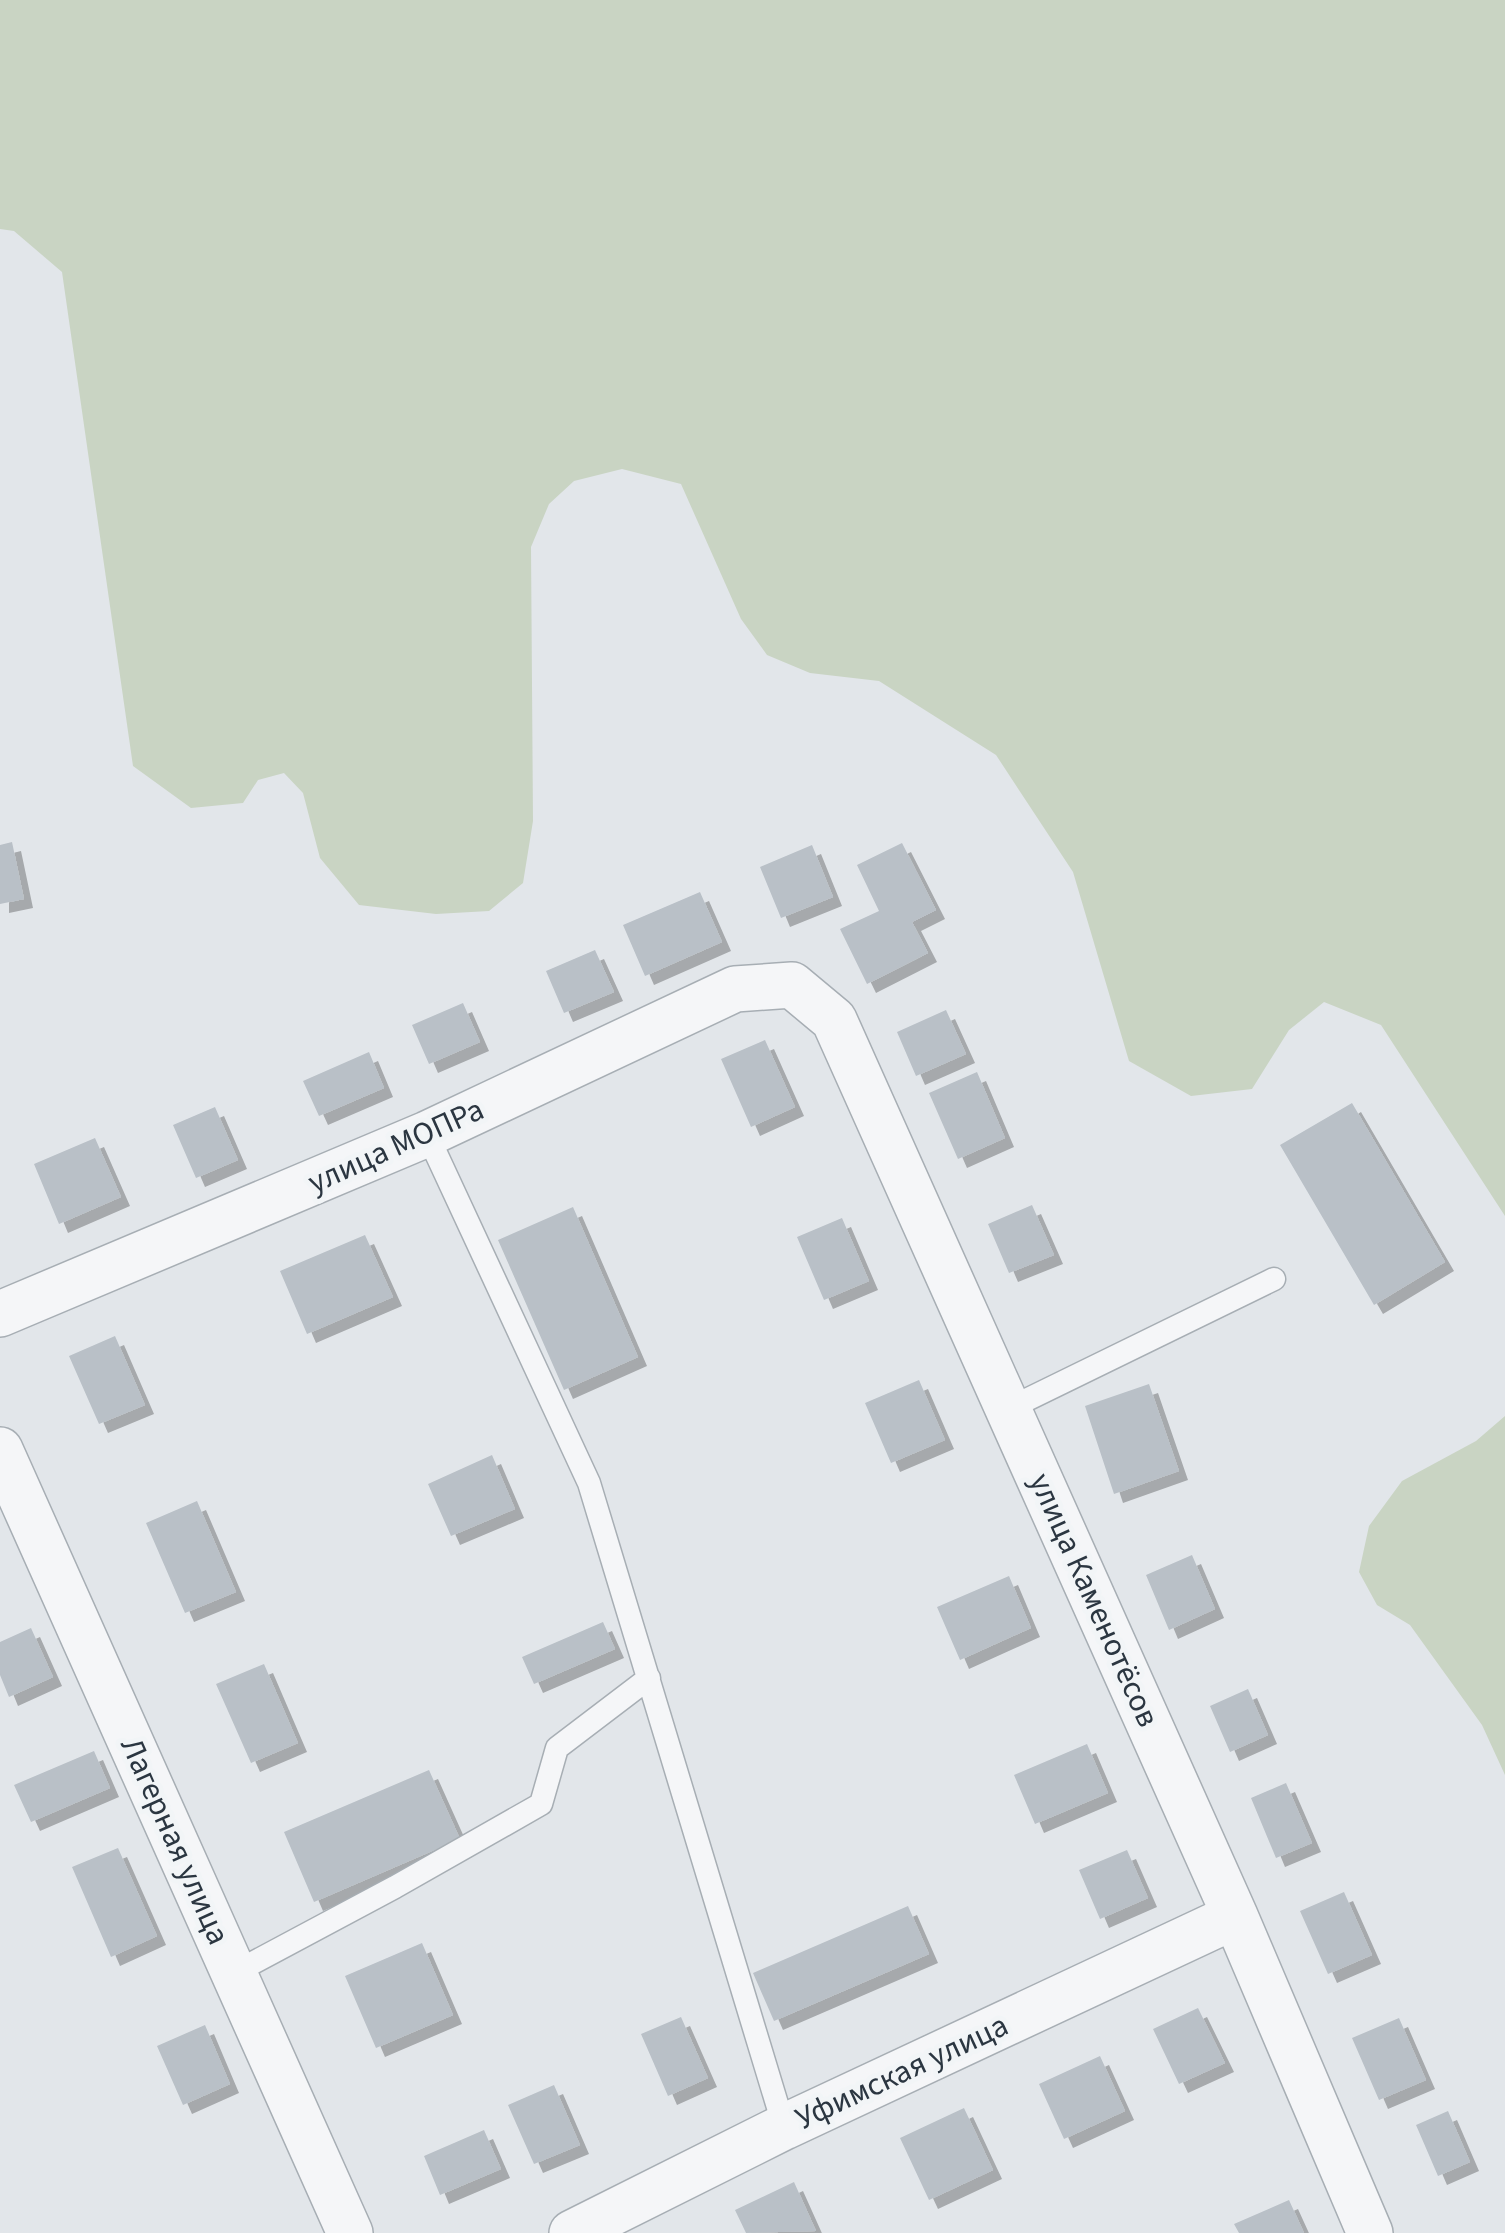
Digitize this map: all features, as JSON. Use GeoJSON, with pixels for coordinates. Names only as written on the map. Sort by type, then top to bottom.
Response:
{"type":"FeatureCollection","features":[{"type":"Feature","properties":{"kind":"street","name":"улица МОПРа"},"geometry":{"type":"LineString","coordinates":[[0,1314],[427,1134],[735,989],[792,985]]}},
{"type":"Feature","properties":{"kind":"street","name":"улица Каменотёсов"},"geometry":{"type":"LineString","coordinates":[[792,985],[834,1020],[1235,1916],[1370,2233]]}},
{"type":"Feature","properties":{"kind":"street","name":"Лагерная улица"},"geometry":{"type":"LineString","coordinates":[[0,1450],[350,2233]]}},
{"type":"Feature","properties":{"kind":"street","name":"Уфимская улица"},"geometry":{"type":"LineString","coordinates":[[572,2233],[784,2127],[1235,1916]]}},
{"type":"Feature","properties":{"kind":"lane"},"geometry":{"type":"LineString","coordinates":[[427,1134],[590,1483],[784,2127]]}},
{"type":"Feature","properties":{"kind":"lane"},"geometry":{"type":"LineString","coordinates":[[1008,1409],[1274,1279]]}},
{"type":"Feature","properties":{"kind":"lane"},"geometry":{"type":"LineString","coordinates":[[234,1973],[541,1804],[557,1748],[648,1678]]}},
{"type":"Feature","properties":{"kind":"green space"},"geometry":{"type":"Polygon","coordinates":[[[0,0],[1505,0],[1505,1216],[1381,1025],[1324,1002],[1289,1030],[1252,1089],[1191,1096],[1129,1061],[1073,872],[996,755],[879,681],[810,673],[767,655],[741,619],[681,484],[622,469],[574,481],[549,504],[531,547],[533,821],[523,883],[489,911],[436,914],[359,905],[320,858],[303,793],[284,773],[258,780],[243,803],[191,808],[133,766],[62,272],[14,231],[0,229],[0,0]]]}},
{"type":"Feature","properties":{"kind":"green space"},"geometry":{"type":"Polygon","coordinates":[[[1505,1416],[1505,1775],[1482,1725],[1410,1625],[1377,1605],[1359,1572],[1369,1526],[1402,1481],[1476,1441],[1505,1416]]]}},
{"type":"Feature","properties":{"kind":"building"},"geometry":{"type":"Polygon","coordinates":[[[12,842],[24,899],[0,904],[0,845],[12,842]]]}},
{"type":"Feature","properties":{"kind":"building"},"geometry":{"type":"Polygon","coordinates":[[[902,843],[936,910],[912,922],[928,953],[867,984],[840,929],[879,911],[857,865],[902,843]]]}},
{"type":"Feature","properties":{"kind":"building"},"geometry":{"type":"Polygon","coordinates":[[[812,845],[833,897],[781,918],[760,867],[812,845]]]}},
{"type":"Feature","properties":{"kind":"building"},"geometry":{"type":"Polygon","coordinates":[[[700,892],[722,942],[645,976],[623,925],[700,892]]]}},
{"type":"Feature","properties":{"kind":"building"},"geometry":{"type":"Polygon","coordinates":[[[595,950],[614,992],[564,1013],[546,971],[595,950]]]}},
{"type":"Feature","properties":{"kind":"building"},"geometry":{"type":"Polygon","coordinates":[[[463,1003],[480,1042],[429,1064],[412,1025],[463,1003]]]}},
{"type":"Feature","properties":{"kind":"building"},"geometry":{"type":"Polygon","coordinates":[[[946,1010],[966,1054],[916,1076],[897,1032],[946,1010]]]}},
{"type":"Feature","properties":{"kind":"building"},"geometry":{"type":"Polygon","coordinates":[[[765,1040],[795,1107],[751,1127],[721,1059],[765,1040]]]}},
{"type":"Feature","properties":{"kind":"building"},"geometry":{"type":"Polygon","coordinates":[[[369,1052],[384,1088],[319,1116],[303,1081],[369,1052]]]}},
{"type":"Feature","properties":{"kind":"building"},"geometry":{"type":"Polygon","coordinates":[[[977,1072],[1005,1138],[958,1159],[929,1093],[977,1072]]]}},
{"type":"Feature","properties":{"kind":"building"},"geometry":{"type":"Polygon","coordinates":[[[1352,1103],[1445,1262],[1374,1305],[1280,1145],[1352,1103]]]}},
{"type":"Feature","properties":{"kind":"building"},"geometry":{"type":"Polygon","coordinates":[[[215,1107],[238,1160],[196,1178],[173,1125],[215,1107]]]}},
{"type":"Feature","properties":{"kind":"building"},"geometry":{"type":"Polygon","coordinates":[[[95,1138],[121,1197],[59,1224],[34,1164],[95,1138]]]}},
{"type":"Feature","properties":{"kind":"building"},"geometry":{"type":"Polygon","coordinates":[[[1032,1205],[1054,1255],[1009,1273],[988,1224],[1032,1205]]]}},
{"type":"Feature","properties":{"kind":"building"},"geometry":{"type":"Polygon","coordinates":[[[573,1207],[638,1357],[564,1390],[498,1240],[573,1207]]]}},
{"type":"Feature","properties":{"kind":"building"},"geometry":{"type":"Polygon","coordinates":[[[842,1218],[869,1281],[824,1300],[797,1237],[842,1218]]]}},
{"type":"Feature","properties":{"kind":"building"},"geometry":{"type":"Polygon","coordinates":[[[365,1235],[393,1297],[307,1334],[280,1271],[365,1235]]]}},
{"type":"Feature","properties":{"kind":"building"},"geometry":{"type":"Polygon","coordinates":[[[115,1336],[145,1405],[99,1424],[69,1356],[115,1336]]]}},
{"type":"Feature","properties":{"kind":"building"},"geometry":{"type":"Polygon","coordinates":[[[919,1380],[945,1440],[891,1463],[865,1403],[919,1380]]]}},
{"type":"Feature","properties":{"kind":"building"},"geometry":{"type":"Polygon","coordinates":[[[1149,1384],[1179,1471],[1114,1494],[1085,1406],[1149,1384]]]}},
{"type":"Feature","properties":{"kind":"building"},"geometry":{"type":"Polygon","coordinates":[[[492,1455],[515,1509],[451,1536],[428,1484],[492,1455]]]}},
{"type":"Feature","properties":{"kind":"building"},"geometry":{"type":"Polygon","coordinates":[[[197,1501],[236,1592],[185,1613],[146,1523],[197,1501]]]}},
{"type":"Feature","properties":{"kind":"building"},"geometry":{"type":"Polygon","coordinates":[[[1192,1555],[1215,1609],[1169,1630],[1146,1575],[1192,1555]]]}},
{"type":"Feature","properties":{"kind":"building"},"geometry":{"type":"Polygon","coordinates":[[[1009,1576],[1031,1628],[960,1660],[937,1607],[1009,1576]]]}},
{"type":"Feature","properties":{"kind":"building"},"geometry":{"type":"Polygon","coordinates":[[[603,1622],[615,1649],[534,1684],[522,1657],[603,1622]]]}},
{"type":"Feature","properties":{"kind":"building"},"geometry":{"type":"Polygon","coordinates":[[[31,1628],[53,1677],[9,1697],[0,1675],[0,1642],[31,1628]]]}},
{"type":"Feature","properties":{"kind":"building"},"geometry":{"type":"Polygon","coordinates":[[[264,1664],[298,1743],[251,1763],[216,1684],[264,1664]]]}},
{"type":"Feature","properties":{"kind":"building"},"geometry":{"type":"Polygon","coordinates":[[[1248,1689],[1268,1735],[1230,1752],[1210,1706],[1248,1689]]]}},
{"type":"Feature","properties":{"kind":"building"},"geometry":{"type":"Polygon","coordinates":[[[1087,1744],[1108,1793],[1035,1824],[1014,1775],[1087,1744]]]}},
{"type":"Feature","properties":{"kind":"building"},"geometry":{"type":"Polygon","coordinates":[[[94,1751],[110,1788],[31,1822],[14,1785],[94,1751]]]}},
{"type":"Feature","properties":{"kind":"building"},"geometry":{"type":"Polygon","coordinates":[[[429,1770],[460,1839],[314,1902],[284,1832],[429,1770]]]}},
{"type":"Feature","properties":{"kind":"building"},"geometry":{"type":"Polygon","coordinates":[[[1286,1783],[1312,1843],[1276,1858],[1251,1798],[1286,1783]]]}},
{"type":"Feature","properties":{"kind":"building"},"geometry":{"type":"Polygon","coordinates":[[[118,1848],[157,1936],[111,1957],[72,1867],[118,1848]]]}},
{"type":"Feature","properties":{"kind":"building"},"geometry":{"type":"Polygon","coordinates":[[[1127,1850],[1148,1898],[1100,1919],[1079,1870],[1127,1850]]]}},
{"type":"Feature","properties":{"kind":"building"},"geometry":{"type":"Polygon","coordinates":[[[1344,1892],[1372,1955],[1328,1974],[1300,1911],[1344,1892]]]}},
{"type":"Feature","properties":{"kind":"building"},"geometry":{"type":"Polygon","coordinates":[[[908,1906],[929,1954],[774,2021],[753,1973],[908,1906]]]}},
{"type":"Feature","properties":{"kind":"building"},"geometry":{"type":"Polygon","coordinates":[[[422,1943],[453,2015],[376,2048],[345,1976],[422,1943]]]}},
{"type":"Feature","properties":{"kind":"building"},"geometry":{"type":"Polygon","coordinates":[[[1198,2008],[1225,2063],[1179,2084],[1153,2029],[1198,2008]]]}},
{"type":"Feature","properties":{"kind":"building"},"geometry":{"type":"Polygon","coordinates":[[[681,2017],[708,2078],[668,2096],[641,2034],[681,2017]]]}},
{"type":"Feature","properties":{"kind":"building"},"geometry":{"type":"Polygon","coordinates":[[[1399,2018],[1426,2080],[1379,2100],[1352,2038],[1399,2018]]]}},
{"type":"Feature","properties":{"kind":"building"},"geometry":{"type":"Polygon","coordinates":[[[205,2025],[230,2084],[183,2105],[157,2046],[205,2025]]]}},
{"type":"Feature","properties":{"kind":"building"},"geometry":{"type":"Polygon","coordinates":[[[1100,2056],[1125,2111],[1064,2139],[1039,2084],[1100,2056]]]}},
{"type":"Feature","properties":{"kind":"building"},"geometry":{"type":"Polygon","coordinates":[[[554,2085],[580,2145],[534,2164],[508,2105],[554,2085]]]}},
{"type":"Feature","properties":{"kind":"building"},"geometry":{"type":"Polygon","coordinates":[[[964,2108],[993,2170],[929,2200],[900,2138],[964,2108]]]}},
{"type":"Feature","properties":{"kind":"building"},"geometry":{"type":"Polygon","coordinates":[[[1448,2111],[1470,2162],[1438,2176],[1416,2125],[1448,2111]]]}},
{"type":"Feature","properties":{"kind":"building"},"geometry":{"type":"Polygon","coordinates":[[[484,2130],[501,2169],[440,2195],[424,2156],[484,2130]]]}},
{"type":"Feature","properties":{"kind":"building"},"geometry":{"type":"Polygon","coordinates":[[[794,2182],[816,2231],[746,2233],[735,2210],[794,2182]]]}},
{"type":"Feature","properties":{"kind":"building"},"geometry":{"type":"Polygon","coordinates":[[[1289,2200],[1304,2233],[1239,2233],[1234,2224],[1289,2200]]]}}]}
